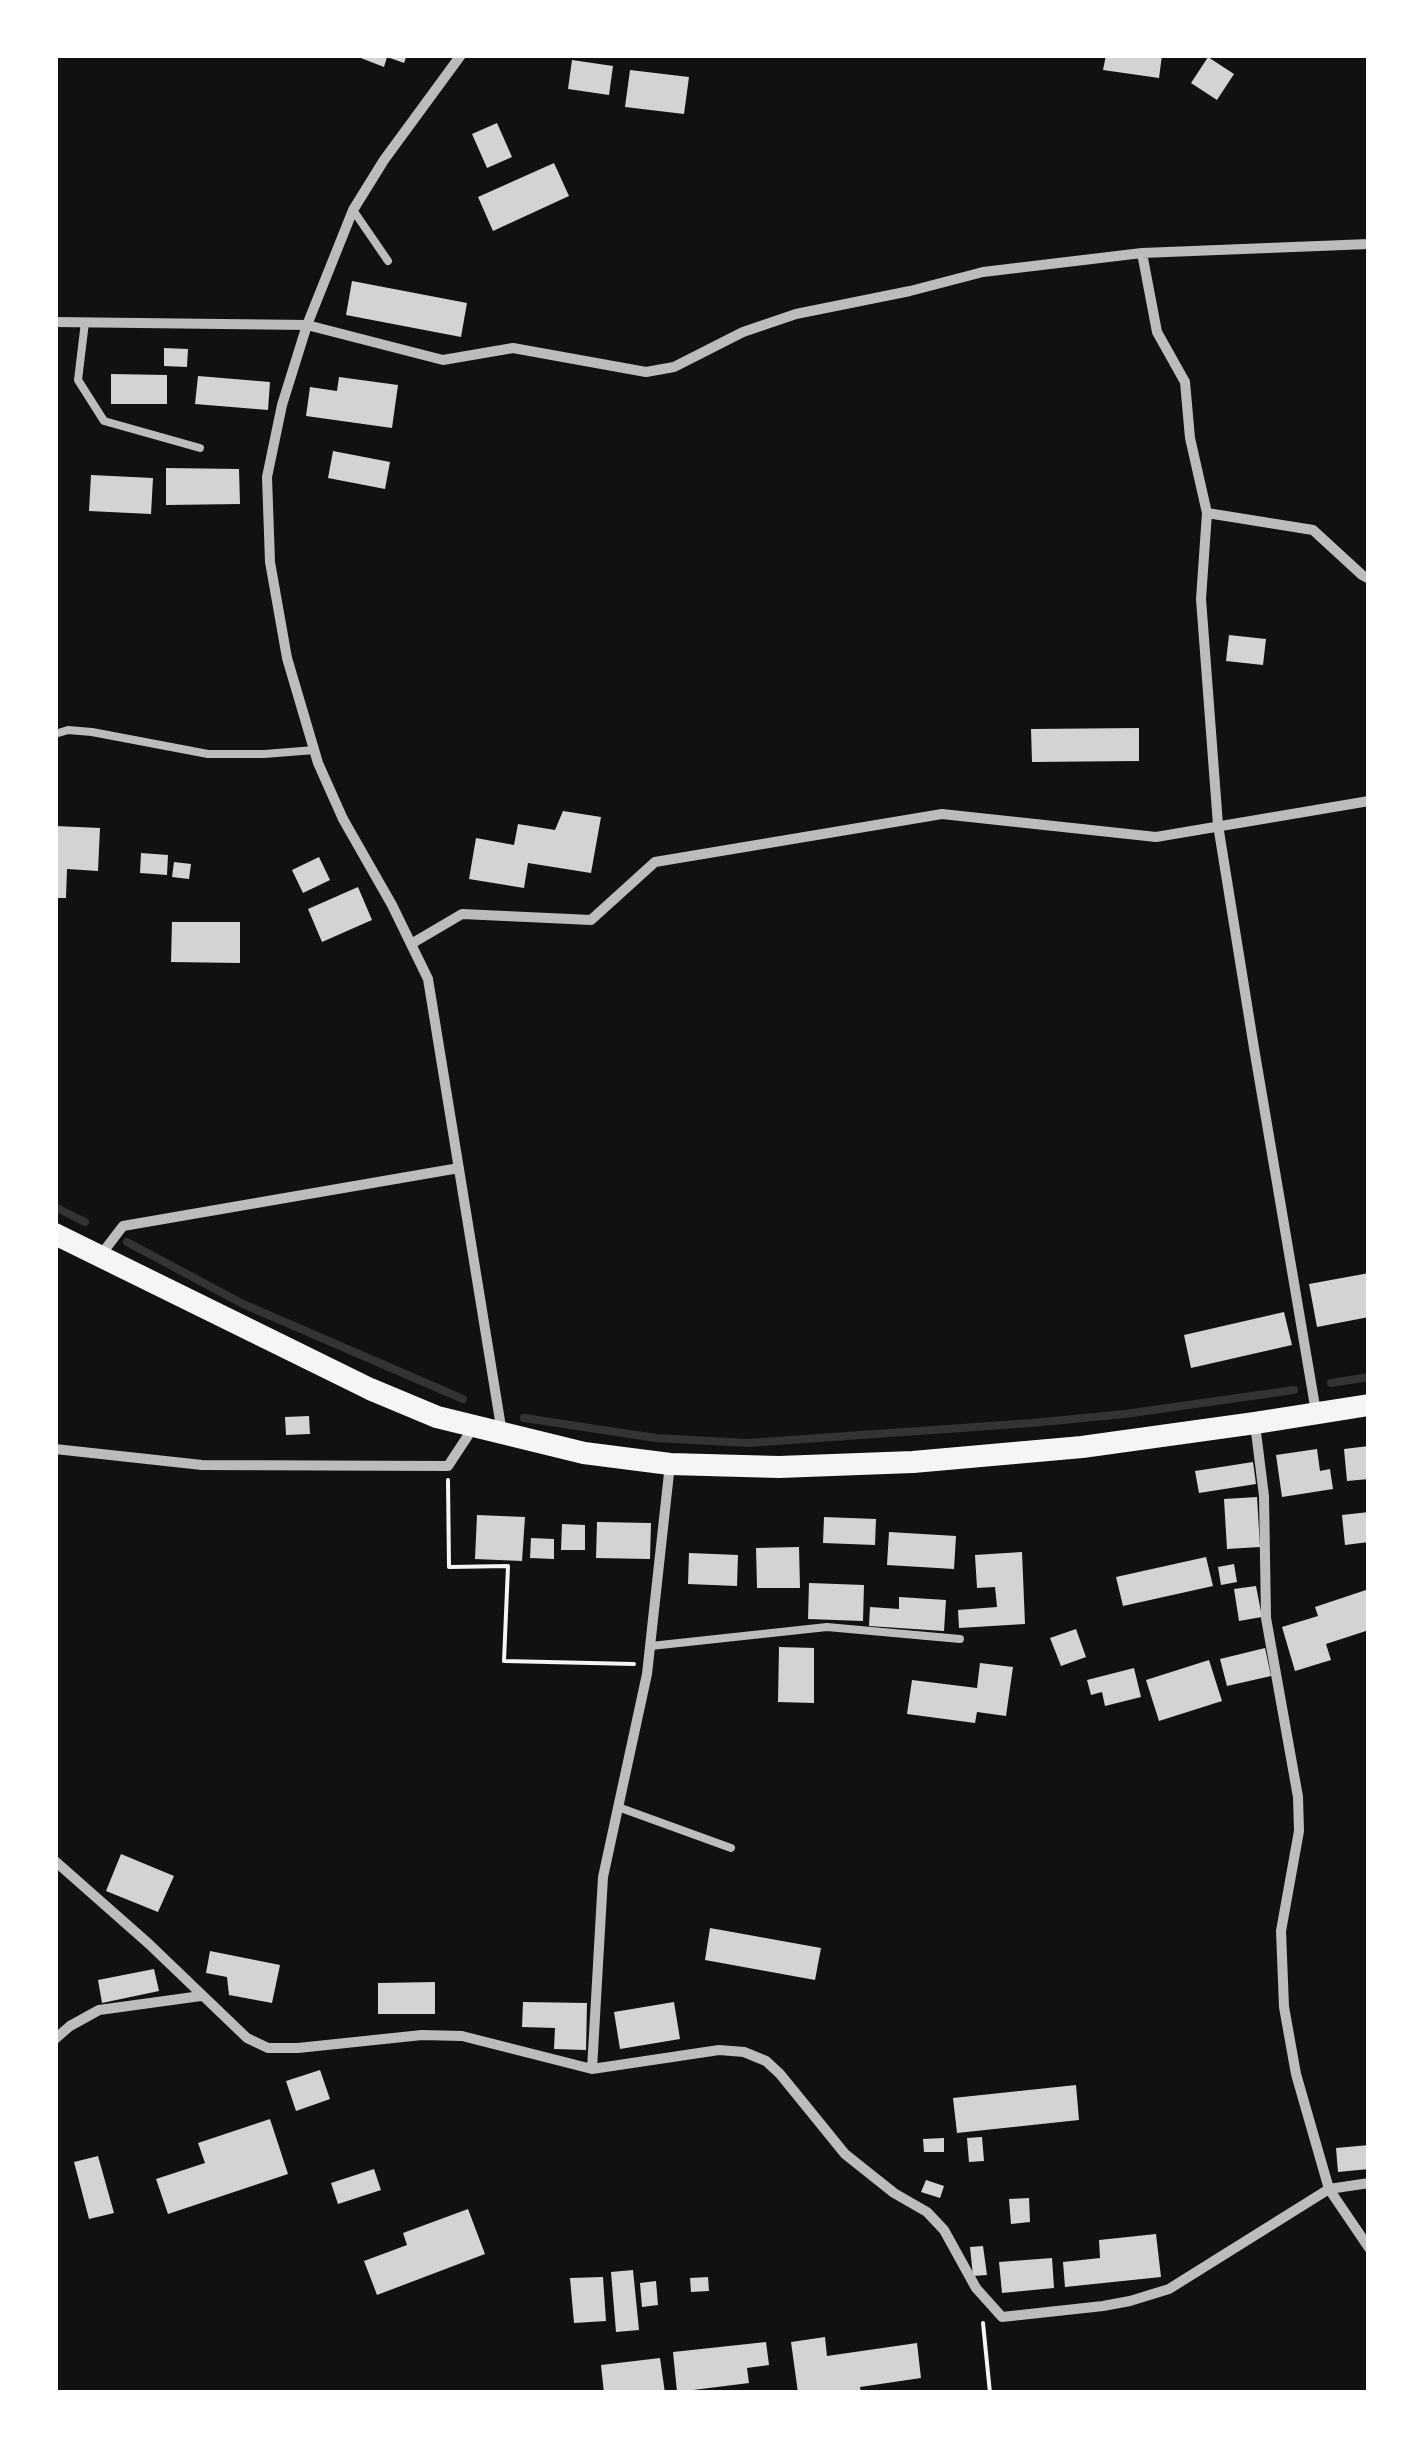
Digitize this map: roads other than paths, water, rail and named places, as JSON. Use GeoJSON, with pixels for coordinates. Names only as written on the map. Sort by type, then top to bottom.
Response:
{"type":"FeatureCollection","features":[{"type":"Feature","properties":{"kind":"main road"},"geometry":{"type":"LineString","coordinates":[[55,1234],[370,1388],[438,1417],[584,1453],[670,1464],[780,1467],[913,1462],[1082,1447],[1369,1405]]}},
{"type":"Feature","properties":{"kind":"street"},"geometry":{"type":"LineString","coordinates":[[462,55],[384,160],[354,210],[307,325],[282,405],[267,477],[270,562],[287,658],[315,750],[342,819],[428,980],[502,1434]]}},
{"type":"Feature","properties":{"kind":"street"},"geometry":{"type":"LineString","coordinates":[[55,322],[307,325],[443,360],[513,348],[646,372],[674,368],[743,332],[796,314],[983,272],[1142,253],[1369,244]]}},
{"type":"Feature","properties":{"kind":"street"},"geometry":{"type":"LineString","coordinates":[[1142,253],[1157,332],[1185,382],[1190,438],[1207,513],[1201,599],[1218,825],[1316,1414]]}},
{"type":"Feature","properties":{"kind":"street"},"geometry":{"type":"LineString","coordinates":[[1207,513],[1313,530],[1369,579]]}},
{"type":"Feature","properties":{"kind":"street"},"geometry":{"type":"LineString","coordinates":[[411,944],[462,914],[592,920],[655,862],[942,814],[1156,838],[1369,801]]}},
{"type":"Feature","properties":{"kind":"street"},"geometry":{"type":"LineString","coordinates":[[100,1256],[122,1226],[459,1168]]}},
{"type":"Feature","properties":{"kind":"street"},"geometry":{"type":"LineString","coordinates":[[1255,1424],[1264,1496],[1266,1618],[1298,1798],[1299,1831],[1281,1931],[1284,2007],[1296,2074],[1329,2189],[1369,2248]]}},
{"type":"Feature","properties":{"kind":"street"},"geometry":{"type":"LineString","coordinates":[[55,1450],[202,1465],[448,1466],[474,1427]]}},
{"type":"Feature","properties":{"kind":"street"},"geometry":{"type":"LineString","coordinates":[[592,2069],[603,1878],[649,1664],[670,1464]]}},
{"type":"Feature","properties":{"kind":"street"},"geometry":{"type":"LineString","coordinates":[[55,1861],[247,2038],[268,2048],[422,2035],[462,2036],[592,2069],[719,2050],[744,2052],[766,2061],[846,2154],[894,2193],[927,2212],[944,2230],[980,2292],[1002,2317],[1130,2302],[1168,2289],[1329,2189],[1369,2183]]}},
{"type":"Feature","properties":{"kind":"street"},"geometry":{"type":"LineString","coordinates":[[55,2039],[99,2010],[201,1996]]}},
{"type":"Feature","properties":{"kind":"lane"},"geometry":{"type":"LineString","coordinates":[[354,210],[388,261]]}},
{"type":"Feature","properties":{"kind":"lane"},"geometry":{"type":"LineString","coordinates":[[86,322],[78,380],[104,422],[200,448]]}},
{"type":"Feature","properties":{"kind":"lane"},"geometry":{"type":"LineString","coordinates":[[55,734],[68,730],[92,732],[208,754],[315,750]]}},
{"type":"Feature","properties":{"kind":"lane"},"geometry":{"type":"LineString","coordinates":[[650,1646],[827,1628],[960,1639]]}},
{"type":"Feature","properties":{"kind":"lane"},"geometry":{"type":"LineString","coordinates":[[618,1807],[731,1848]]}},
{"type":"Feature","properties":{"kind":"waterway"},"geometry":{"type":"LineString","coordinates":[[55,1207],[85,1222]]}},
{"type":"Feature","properties":{"kind":"waterway"},"geometry":{"type":"LineString","coordinates":[[127,1242],[243,1304],[463,1399]]}},
{"type":"Feature","properties":{"kind":"waterway"},"geometry":{"type":"LineString","coordinates":[[1331,1383],[1369,1377]]}},
{"type":"Feature","properties":{"kind":"waterway"},"geometry":{"type":"LineString","coordinates":[[524,1418],[656,1438],[748,1443],[1125,1414],[1294,1390]]}}]}
